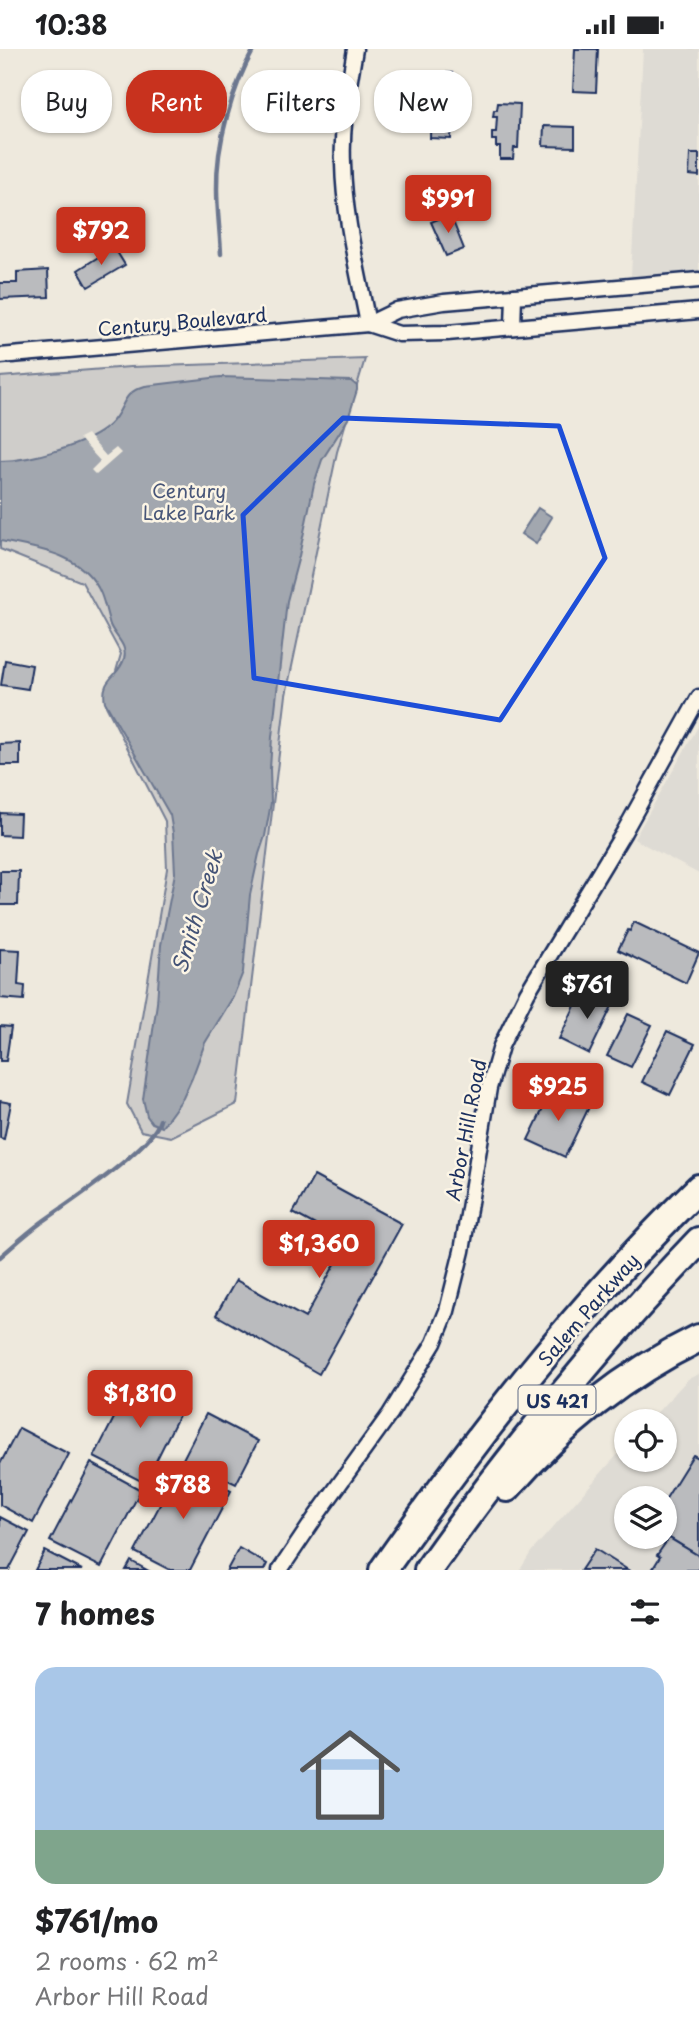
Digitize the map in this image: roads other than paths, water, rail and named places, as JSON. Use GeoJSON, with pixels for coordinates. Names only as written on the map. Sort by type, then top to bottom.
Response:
{"type":"FeatureCollection","features":[{"type":"Feature","properties":{"kind":"highway"},"geometry":{"type":"LineString","coordinates":[[636,1253],[699,1175]]}},
{"type":"Feature","properties":{"kind":"highway","name":"Salem Parkway"},"geometry":{"type":"LineString","coordinates":[[383,1570],[488,1426],[580,1315],[699,1188]]}},
{"type":"Feature","properties":{"kind":"highway","name":"Salem Parkway"},"geometry":{"type":"LineString","coordinates":[[428,1570],[555,1403],[608,1340],[699,1241]]}},
{"type":"Feature","properties":{"kind":"highway"},"geometry":{"type":"LineString","coordinates":[[434,1570],[566,1426],[639,1372],[699,1338]]}},
{"type":"Feature","properties":{"kind":"street"},"geometry":{"type":"LineString","coordinates":[[355,49],[345,118],[343,172],[368,324]]}},
{"type":"Feature","properties":{"kind":"street","name":"Century Boulevard"},"geometry":{"type":"LineString","coordinates":[[0,356],[368,324],[397,310],[444,302],[699,280]]}},
{"type":"Feature","properties":{"kind":"street"},"geometry":{"type":"LineString","coordinates":[[513,327],[514,296]]}},
{"type":"Feature","properties":{"kind":"street","name":"Century Boulevard"},"geometry":{"type":"LineString","coordinates":[[368,324],[399,334],[447,333],[699,311]]}},
{"type":"Feature","properties":{"kind":"street","name":"Arbor Hill Road"},"geometry":{"type":"LineString","coordinates":[[280,1570],[390,1414],[433,1343],[447,1311],[462,1251],[489,1088],[501,1046],[527,993],[617,843],[699,697]]}},
{"type":"Feature","properties":{"kind":"water","name":"Century Lake Park"},"geometry":{"type":"Polygon","coordinates":[[[220,377],[351,381],[357,386],[357,390],[348,419],[322,460],[314,484],[287,601],[272,737],[271,803],[250,895],[243,972],[233,997],[205,1043],[183,1098],[162,1127],[152,1123],[147,1116],[143,1099],[157,1003],[161,945],[175,873],[170,815],[105,702],[107,683],[122,665],[125,654],[123,645],[110,625],[94,581],[72,561],[58,555],[0,541],[0,461],[42,455],[87,439],[115,419],[127,397],[137,389],[220,377]]]}},
{"type":"Feature","properties":{"kind":"water"},"geometry":{"type":"Polygon","coordinates":[[[538,508],[552,517],[536,544],[521,534],[538,508]]]}},
{"type":"Feature","properties":{"kind":"waterway","name":"Smith Creek"},"geometry":{"type":"LineString","coordinates":[[221,254],[217,172],[222,135],[232,99],[254,49]]}},
{"type":"Feature","properties":{"kind":"waterway","name":"Smith Creek"},"geometry":{"type":"LineString","coordinates":[[0,1257],[36,1226],[127,1159],[143,1145],[160,1120]]}}]}
